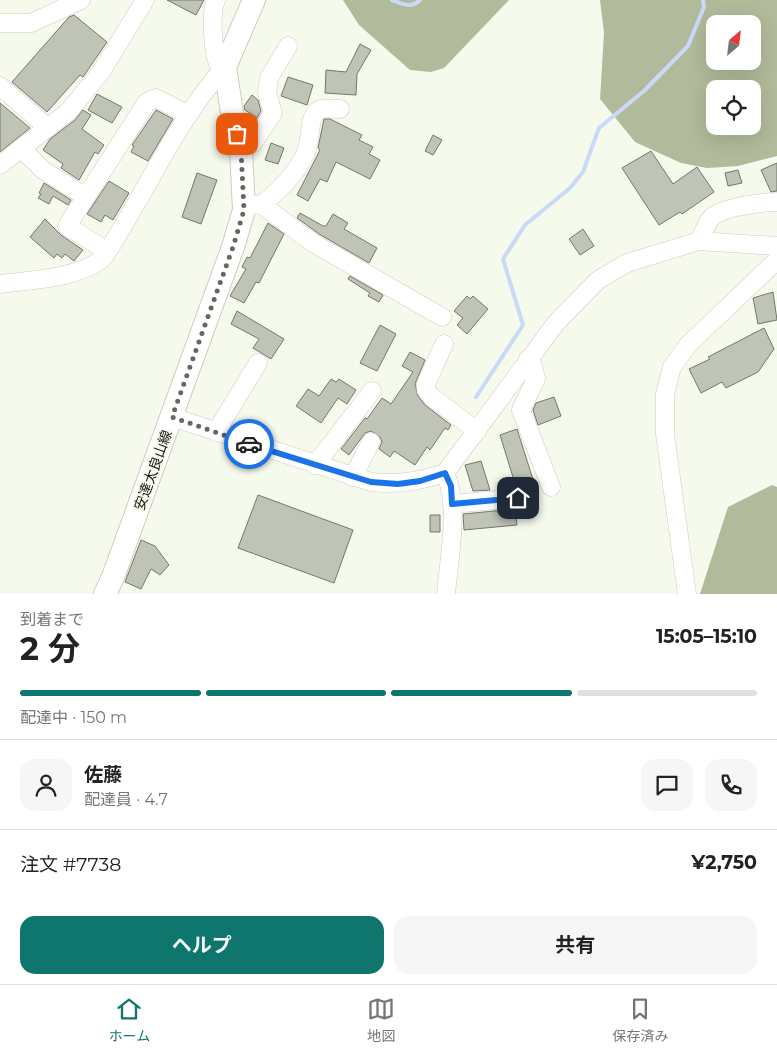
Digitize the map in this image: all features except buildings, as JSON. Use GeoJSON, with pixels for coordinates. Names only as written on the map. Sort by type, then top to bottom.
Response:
{"type":"FeatureCollection","features":[{"type":"Feature","properties":{"kind":"main road"},"geometry":{"type":"LineString","coordinates":[[225,67],[254,0]]}},
{"type":"Feature","properties":{"kind":"main road","name":"安達太良山線"},"geometry":{"type":"LineString","coordinates":[[105,594],[114,577],[233,247],[253,205],[232,119],[225,67]]}},
{"type":"Feature","properties":{"kind":"street"},"geometry":{"type":"LineString","coordinates":[[0,23],[31,23],[81,0]]}},
{"type":"Feature","properties":{"kind":"street"},"geometry":{"type":"LineString","coordinates":[[0,165],[68,112],[101,72],[145,0]]}},
{"type":"Feature","properties":{"kind":"street"},"geometry":{"type":"LineString","coordinates":[[0,284],[79,272],[97,264],[107,251],[189,115],[212,81],[225,67],[218,64],[215,56],[214,2]]}},
{"type":"Feature","properties":{"kind":"street"},"geometry":{"type":"LineString","coordinates":[[241,150],[254,143],[273,112],[267,93],[269,78],[288,56]]}},
{"type":"Feature","properties":{"kind":"street"},"geometry":{"type":"LineString","coordinates":[[0,86],[48,128]]}},
{"type":"Feature","properties":{"kind":"street"},"geometry":{"type":"LineString","coordinates":[[107,251],[67,226],[152,98],[166,101],[189,115]]}},
{"type":"Feature","properties":{"kind":"street"},"geometry":{"type":"LineString","coordinates":[[340,110],[321,109],[316,112],[313,118],[307,151],[298,170],[253,205],[313,243],[442,318]]}},
{"type":"Feature","properties":{"kind":"street"},"geometry":{"type":"LineString","coordinates":[[22,149],[42,170],[86,197]]}},
{"type":"Feature","properties":{"kind":"street"},"geometry":{"type":"LineString","coordinates":[[699,241],[712,217],[717,214],[743,206],[777,202]]}},
{"type":"Feature","properties":{"kind":"street"},"geometry":{"type":"LineString","coordinates":[[172,417],[371,482],[398,484],[420,481],[445,473],[556,323],[598,280],[627,263],[699,241],[777,246]]}},
{"type":"Feature","properties":{"kind":"street"},"geometry":{"type":"LineString","coordinates":[[687,594],[666,442],[665,394],[672,367],[688,345],[772,266]]}},
{"type":"Feature","properties":{"kind":"street"},"geometry":{"type":"LineString","coordinates":[[444,344],[426,384],[426,390],[432,397],[477,431]]}},
{"type":"Feature","properties":{"kind":"street"},"geometry":{"type":"LineString","coordinates":[[528,359],[533,366],[536,380],[521,410],[550,487]]}},
{"type":"Feature","properties":{"kind":"street"},"geometry":{"type":"LineString","coordinates":[[216,432],[258,364]]}},
{"type":"Feature","properties":{"kind":"street"},"geometry":{"type":"LineString","coordinates":[[315,465],[372,391]]}},
{"type":"Feature","properties":{"kind":"street"},"geometry":{"type":"LineString","coordinates":[[353,477],[371,442]]}},
{"type":"Feature","properties":{"kind":"street"},"geometry":{"type":"LineString","coordinates":[[445,473],[451,486],[452,504],[446,594]]}},
{"type":"Feature","properties":{"kind":"street"},"geometry":{"type":"LineString","coordinates":[[452,504],[518,498]]}},
{"type":"Feature","properties":{"kind":"green space"},"geometry":{"type":"Polygon","coordinates":[[[343,0],[509,0],[444,68],[431,72],[410,70],[359,25],[343,0]]]}},
{"type":"Feature","properties":{"kind":"green space"},"geometry":{"type":"Polygon","coordinates":[[[600,0],[777,0],[777,156],[738,166],[707,168],[681,163],[635,142],[600,99],[604,33],[600,0]]]}},
{"type":"Feature","properties":{"kind":"green space"},"geometry":{"type":"Polygon","coordinates":[[[772,485],[777,487],[777,594],[700,594],[728,507],[772,485]]]}},
{"type":"Feature","properties":{"kind":"waterway"},"geometry":{"type":"LineString","coordinates":[[392,0],[410,5],[420,0]]}},
{"type":"Feature","properties":{"kind":"waterway"},"geometry":{"type":"LineString","coordinates":[[476,397],[523,325],[503,259],[525,225],[570,188],[583,172],[599,128],[644,91],[688,46],[704,7],[703,0]]}},
{"type":"Feature","properties":{"kind":"way so far"},"geometry":{"type":"LineString","coordinates":[[237,134],[241,150],[244,210],[233,247],[172,417],[249,444]]}},
{"type":"Feature","properties":{"kind":"route"},"geometry":{"type":"LineString","coordinates":[[249,444],[371,482],[398,484],[420,481],[445,473],[451,486],[452,504],[518,498]]}}]}
